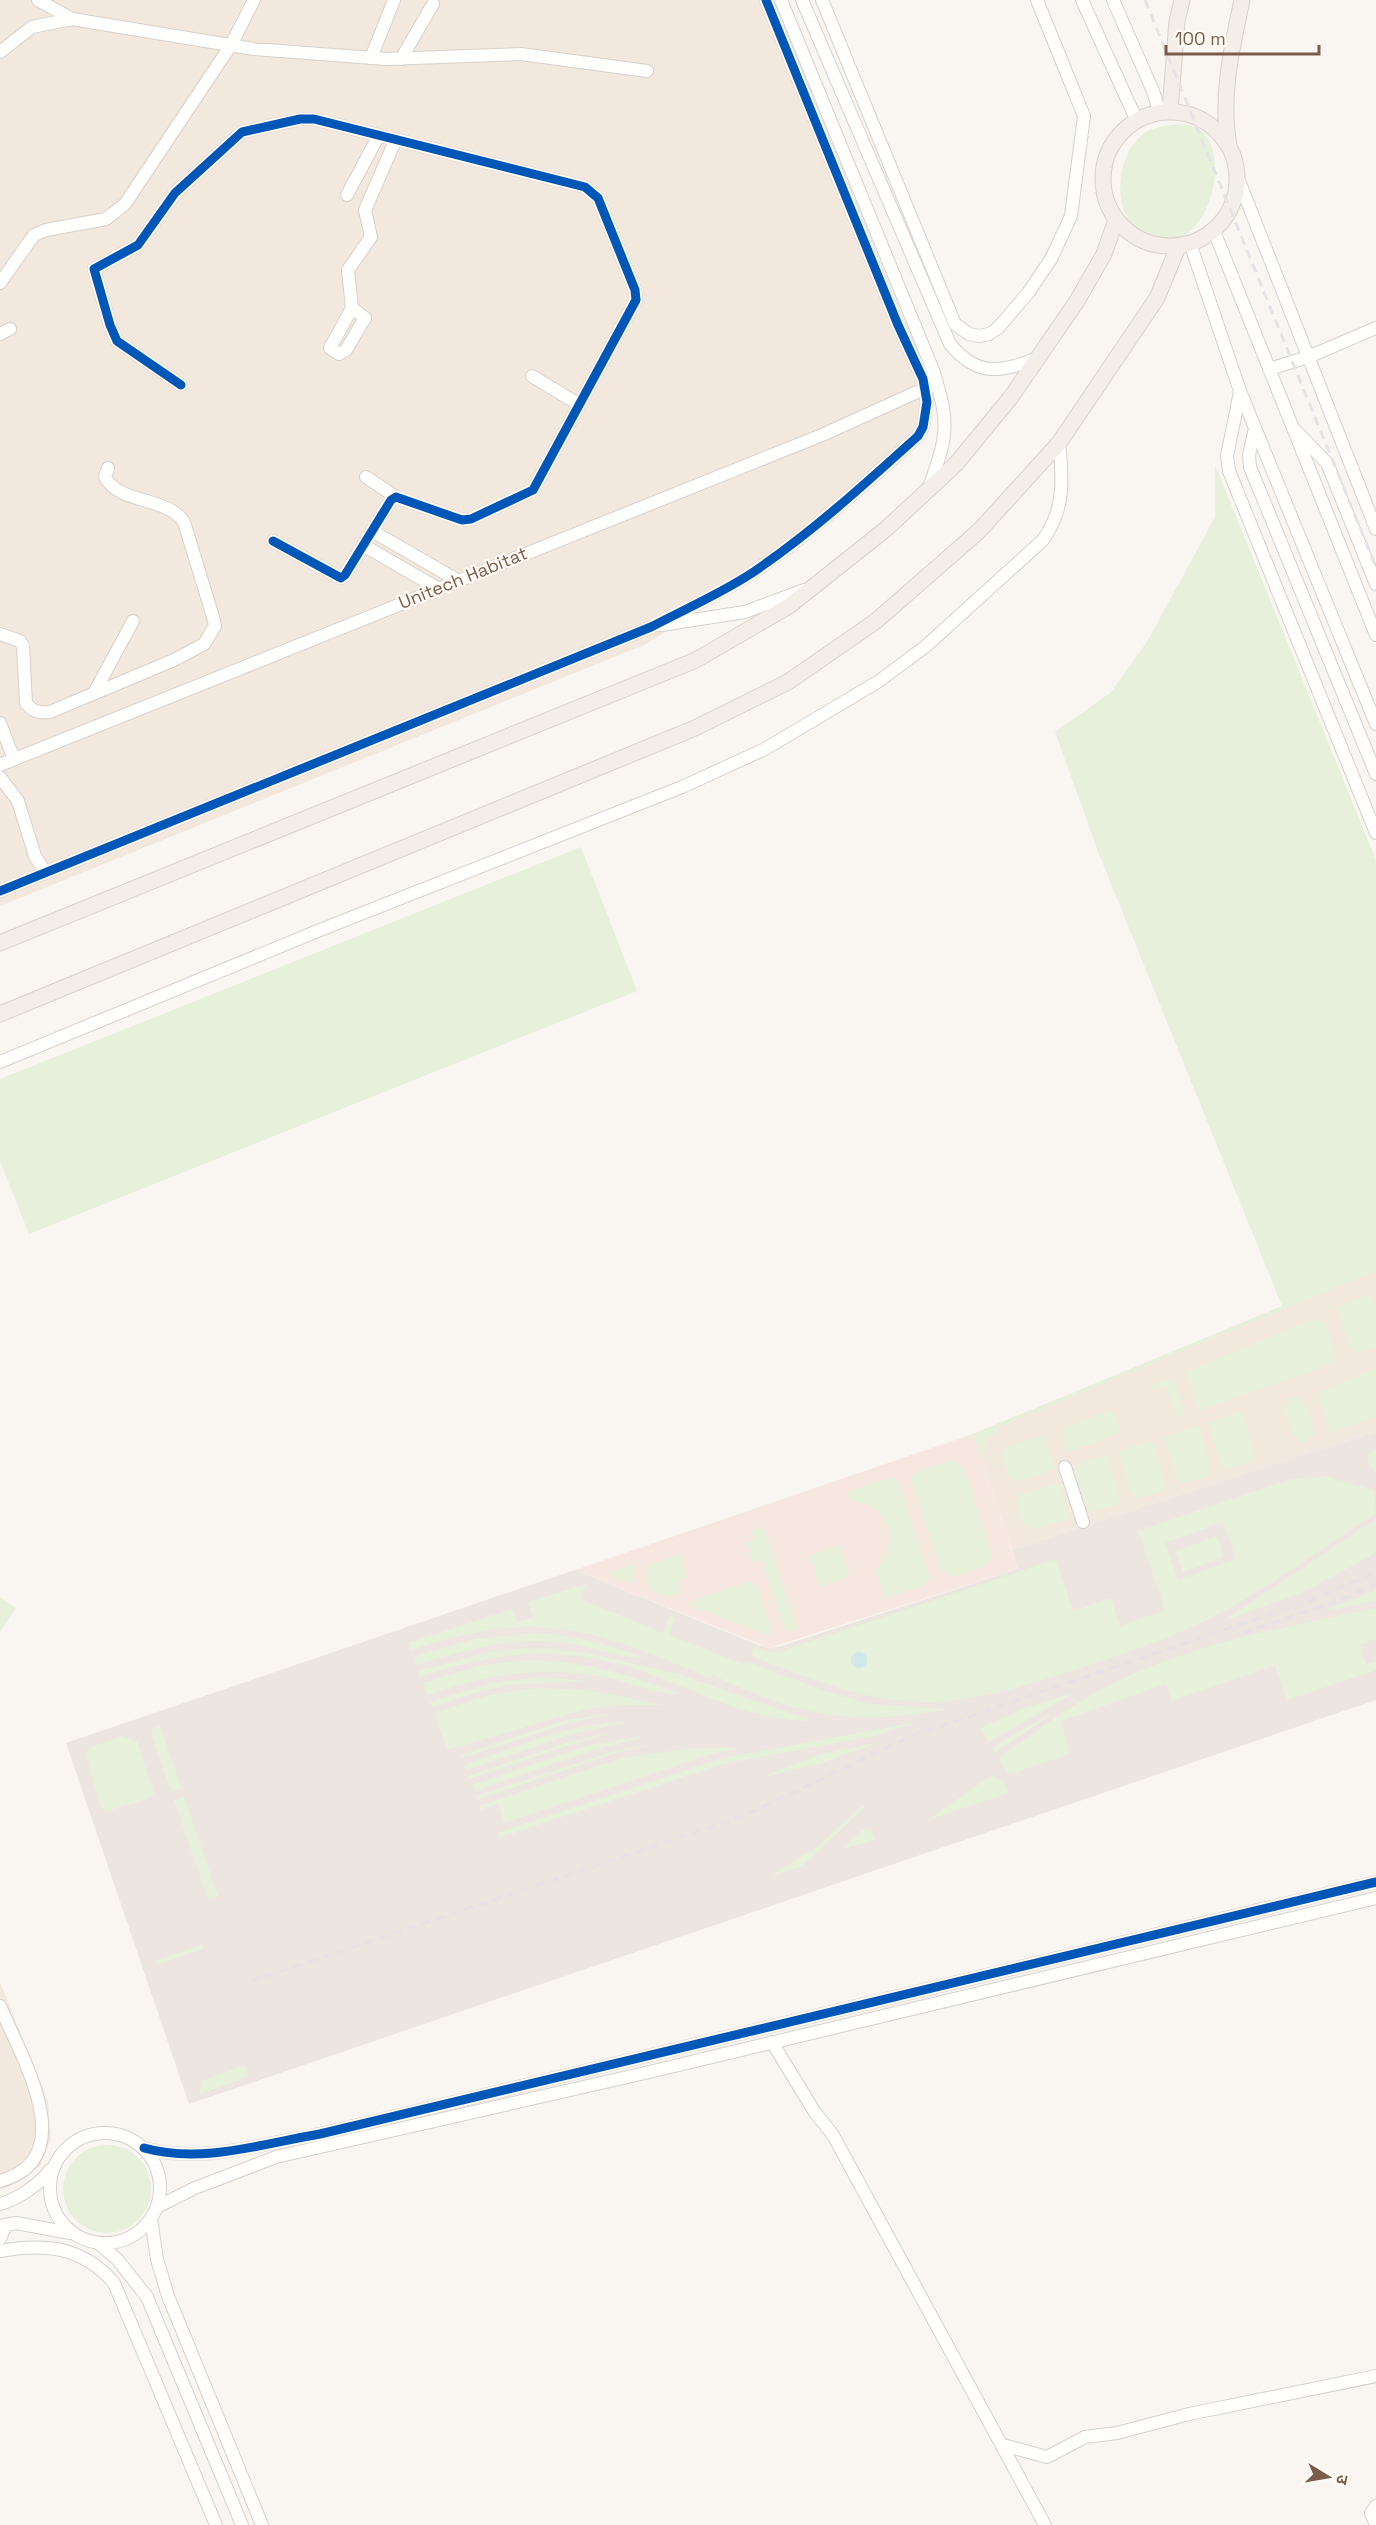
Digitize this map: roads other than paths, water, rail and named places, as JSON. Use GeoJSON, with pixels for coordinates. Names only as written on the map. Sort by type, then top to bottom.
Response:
{"type":"FeatureCollection","features":[{"type":"Feature","properties":{"kind":"main road"},"geometry":{"type":"LineString","coordinates":[[1165,112],[1182,0]]}},
{"type":"Feature","properties":{"kind":"main road"},"geometry":{"type":"LineString","coordinates":[[1229,147],[1208,124],[1194,116],[1165,112],[1137,121],[1116,139],[1106,158],[1104,190],[1106,201],[1116,220],[1129,233],[1146,242],[1184,245],[1214,231],[1225,218],[1234,201],[1236,173],[1226,128],[1227,89],[1242,0]]}},
{"type":"Feature","properties":{"kind":"main road"},"geometry":{"type":"LineString","coordinates":[[0,943],[696,660],[789,606],[885,529],[956,464],[1011,397],[1077,301],[1104,254],[1116,220]]}},
{"type":"Feature","properties":{"kind":"main road"},"geometry":{"type":"LineString","coordinates":[[0,1014],[695,728],[788,682],[876,621],[945,561],[979,531],[1059,443],[1157,298],[1184,245]]}},
{"type":"Feature","properties":{"kind":"street"},"geometry":{"type":"LineString","coordinates":[[38,0],[72,19],[254,50],[401,59],[521,54],[647,71]]}},
{"type":"Feature","properties":{"kind":"street"},"geometry":{"type":"LineString","coordinates":[[0,283],[34,235],[46,230],[106,219],[125,204],[231,45],[254,0]]}},
{"type":"Feature","properties":{"kind":"street"},"geometry":{"type":"LineString","coordinates":[[371,58],[394,0]]}},
{"type":"Feature","properties":{"kind":"street"},"geometry":{"type":"LineString","coordinates":[[0,891],[651,627],[736,582],[775,557],[857,491],[918,436],[926,416],[925,388],[766,0]]}},
{"type":"Feature","properties":{"kind":"street"},"geometry":{"type":"LineString","coordinates":[[782,0],[938,383],[946,418],[944,446],[929,489]]}},
{"type":"Feature","properties":{"kind":"street"},"geometry":{"type":"LineString","coordinates":[[802,0],[842,95],[927,274],[955,324],[969,334],[989,334],[1028,293],[1069,225],[1084,116],[1037,0]]}},
{"type":"Feature","properties":{"kind":"street"},"geometry":{"type":"LineString","coordinates":[[822,0],[858,88],[927,274],[950,344],[962,358],[989,370],[1007,369],[1038,357]]}},
{"type":"Feature","properties":{"kind":"street"},"geometry":{"type":"LineString","coordinates":[[1082,0],[1137,121]]}},
{"type":"Feature","properties":{"kind":"street"},"geometry":{"type":"LineString","coordinates":[[1113,0],[1165,112]]}},
{"type":"Feature","properties":{"kind":"street"},"geometry":{"type":"LineString","coordinates":[[401,59],[433,4]]}},
{"type":"Feature","properties":{"kind":"street"},"geometry":{"type":"LineString","coordinates":[[0,52],[32,27],[72,19]]}},
{"type":"Feature","properties":{"kind":"street"},"geometry":{"type":"LineString","coordinates":[[842,95],[858,88]]}},
{"type":"Feature","properties":{"kind":"street"},"geometry":{"type":"LineString","coordinates":[[181,386],[117,341],[110,326],[94,269],[138,245],[175,193],[213,156],[248,129],[314,119],[585,187],[598,198],[635,290],[636,300],[537,483],[526,495],[471,519],[462,520],[396,497],[366,477]]}},
{"type":"Feature","properties":{"kind":"street"},"geometry":{"type":"LineString","coordinates":[[347,195],[379,135]]}},
{"type":"Feature","properties":{"kind":"street"},"geometry":{"type":"LineString","coordinates":[[352,308],[348,270],[371,237],[365,210],[396,139]]}},
{"type":"Feature","properties":{"kind":"street"},"geometry":{"type":"LineString","coordinates":[[1236,173],[1376,529]]}},
{"type":"Feature","properties":{"kind":"street"},"geometry":{"type":"LineString","coordinates":[[1214,231],[1376,635]]}},
{"type":"Feature","properties":{"kind":"street"},"geometry":{"type":"LineString","coordinates":[[1184,245],[1240,391],[1376,724]]}},
{"type":"Feature","properties":{"kind":"street"},"geometry":{"type":"LineString","coordinates":[[894,274],[898,325]]}},
{"type":"Feature","properties":{"kind":"street"},"geometry":{"type":"LineString","coordinates":[[1269,369],[1308,357],[1376,328]]}},
{"type":"Feature","properties":{"kind":"street"},"geometry":{"type":"LineString","coordinates":[[532,376],[578,404]]}},
{"type":"Feature","properties":{"kind":"street","name":"Unitech Habitat"},"geometry":{"type":"LineString","coordinates":[[0,765],[822,435],[938,383]]}},
{"type":"Feature","properties":{"kind":"street"},"geometry":{"type":"LineString","coordinates":[[1240,391],[1227,456],[1229,471],[1376,834]]}},
{"type":"Feature","properties":{"kind":"street"},"geometry":{"type":"LineString","coordinates":[[926,416],[946,418]]}},
{"type":"Feature","properties":{"kind":"street"},"geometry":{"type":"LineString","coordinates":[[1255,428],[1249,455],[1250,467],[1376,774]]}},
{"type":"Feature","properties":{"kind":"street"},"geometry":{"type":"LineString","coordinates":[[1293,429],[1327,463],[1376,584]]}},
{"type":"Feature","properties":{"kind":"street"},"geometry":{"type":"LineString","coordinates":[[0,1062],[331,926],[682,787],[777,743],[879,681],[926,646],[1042,540],[1049,531],[1062,496],[1059,443]]}},
{"type":"Feature","properties":{"kind":"street"},"geometry":{"type":"LineString","coordinates":[[0,634],[20,641],[23,646],[26,703],[31,710],[50,712],[174,660],[204,644],[215,626],[184,522],[175,512],[114,489],[105,477],[108,468]]}},
{"type":"Feature","properties":{"kind":"street"},"geometry":{"type":"LineString","coordinates":[[273,541],[341,578],[391,500],[396,497]]}},
{"type":"Feature","properties":{"kind":"street"},"geometry":{"type":"LineString","coordinates":[[372,531],[457,580]]}},
{"type":"Feature","properties":{"kind":"street"},"geometry":{"type":"LineString","coordinates":[[363,544],[437,588]]}},
{"type":"Feature","properties":{"kind":"street"},"geometry":{"type":"LineString","coordinates":[[651,627],[745,612],[815,585]]}},
{"type":"Feature","properties":{"kind":"street"},"geometry":{"type":"LineString","coordinates":[[94,693],[133,621]]}},
{"type":"Feature","properties":{"kind":"street"},"geometry":{"type":"LineString","coordinates":[[0,723],[14,759]]}},
{"type":"Feature","properties":{"kind":"street"},"geometry":{"type":"LineString","coordinates":[[0,777],[18,801],[35,856],[45,872]]}},
{"type":"Feature","properties":{"kind":"street"},"geometry":{"type":"LineString","coordinates":[[1065,1467],[1083,1522]]}},
{"type":"Feature","properties":{"kind":"street"},"geometry":{"type":"LineString","coordinates":[[0,2204],[9,2202],[42,2181],[64,2150],[78,2139],[95,2133],[121,2135],[144,2148],[167,2155],[197,2156],[320,2134],[1376,1882]]}},
{"type":"Feature","properties":{"kind":"street"},"geometry":{"type":"LineString","coordinates":[[98,2243],[118,2242],[137,2234],[154,2213],[195,2188],[276,2157],[1376,1898]]}},
{"type":"Feature","properties":{"kind":"street"},"geometry":{"type":"LineString","coordinates":[[0,2006],[32,2083],[44,2125],[41,2148],[36,2158],[12,2176],[0,2181]]}},
{"type":"Feature","properties":{"kind":"street"},"geometry":{"type":"LineString","coordinates":[[772,2042],[814,2111],[832,2135],[1045,2525]]}},
{"type":"Feature","properties":{"kind":"street"},"geometry":{"type":"LineString","coordinates":[[144,2148],[156,2166],[160,2187],[154,2213],[157,2259],[168,2296],[262,2525]]}},
{"type":"Feature","properties":{"kind":"street"},"geometry":{"type":"LineString","coordinates":[[54,2165],[50,2183],[51,2202],[59,2219],[72,2233]]}},
{"type":"Feature","properties":{"kind":"street"},"geometry":{"type":"LineString","coordinates":[[0,2239],[3,2225],[16,2223],[39,2225],[72,2233],[98,2243],[117,2259],[147,2297],[242,2525]]}},
{"type":"Feature","properties":{"kind":"street"},"geometry":{"type":"LineString","coordinates":[[0,2251],[36,2245],[47,2246],[84,2258],[114,2283],[216,2525]]}},
{"type":"Feature","properties":{"kind":"street"},"geometry":{"type":"LineString","coordinates":[[1003,2445],[1047,2457],[1085,2437],[1117,2433],[1189,2414],[1376,2378]]}},
{"type":"Feature","properties":{"kind":"street"},"geometry":{"type":"LineString","coordinates":[[1376,2506],[1371,2513],[1376,2525]]}},
{"type":"Feature","properties":{"kind":"water"},"geometry":{"type":"Polygon","coordinates":[[[859,1652],[865,1654],[867,1660],[865,1666],[859,1668],[853,1666],[851,1660],[853,1654],[859,1652]]]}},
{"type":"Feature","properties":{"kind":"railway"},"geometry":{"type":"LineString","coordinates":[[1145,0],[1376,567]]}},
{"type":"Feature","properties":{"kind":"railway"},"geometry":{"type":"LineString","coordinates":[[251,1981],[744,1816],[909,1737],[1309,1601],[1376,1572]]}},
{"type":"Feature","properties":{"kind":"railway"},"geometry":{"type":"LineString","coordinates":[[1243,1633],[1338,1601],[1376,1584]]}}]}
